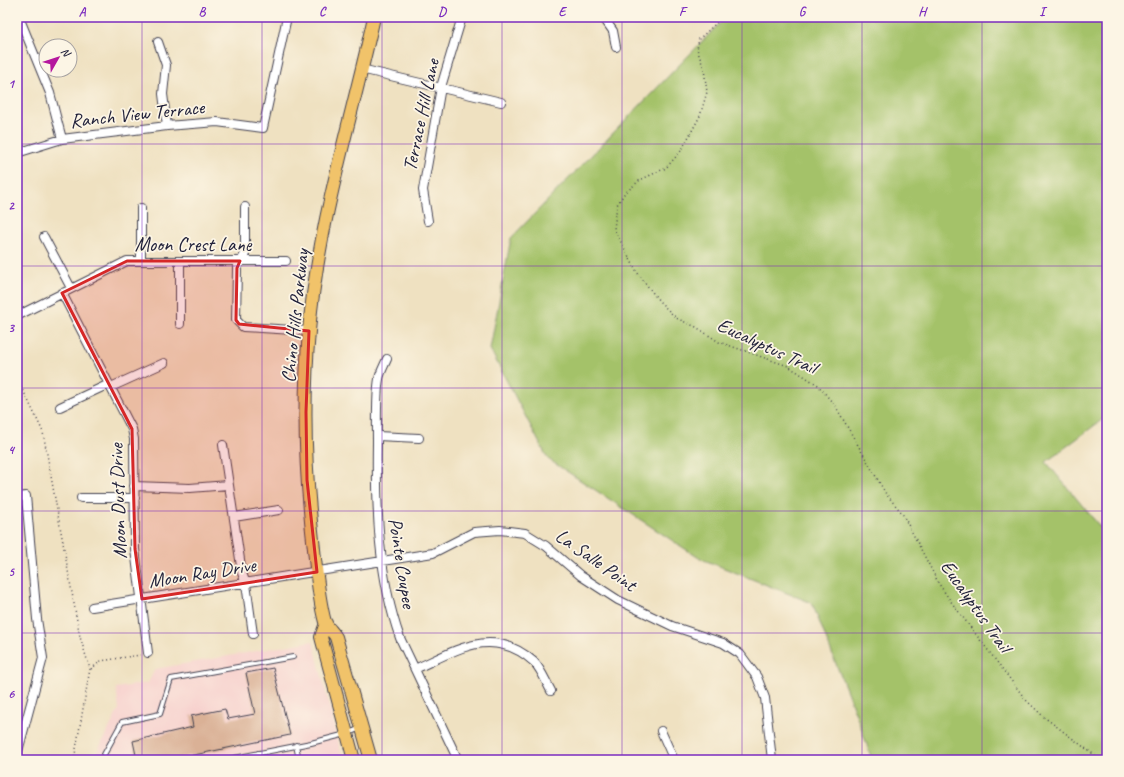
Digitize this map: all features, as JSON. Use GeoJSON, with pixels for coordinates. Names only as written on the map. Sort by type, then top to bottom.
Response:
{"type":"FeatureCollection","features":[{"type":"Feature","properties":{"kind":"main road","name":"Chino Hills Parkway"},"geometry":{"type":"LineString","coordinates":[[371,760],[336,637],[326,623],[317,572],[307,480],[306,412],[309,331],[329,206],[374,17]]}},
{"type":"Feature","properties":{"kind":"main road","name":"Chino Hills Parkway"},"geometry":{"type":"LineString","coordinates":[[326,623],[321,638],[354,760]]}},
{"type":"Feature","properties":{"kind":"street"},"geometry":{"type":"LineString","coordinates":[[19,17],[20,31],[50,93],[62,139]]}},
{"type":"Feature","properties":{"kind":"street","name":"Ranch View Terrace"},"geometry":{"type":"LineString","coordinates":[[17,153],[62,139],[167,126],[217,122],[263,128],[287,17]]}},
{"type":"Feature","properties":{"kind":"street","name":"Terrace Hill Lane"},"geometry":{"type":"LineString","coordinates":[[428,221],[423,190],[441,87],[462,17]]}},
{"type":"Feature","properties":{"kind":"street"},"geometry":{"type":"LineString","coordinates":[[603,17],[613,31],[616,47]]}},
{"type":"Feature","properties":{"kind":"street"},"geometry":{"type":"LineString","coordinates":[[158,42],[166,65],[163,94],[167,126]]}},
{"type":"Feature","properties":{"kind":"street"},"geometry":{"type":"LineString","coordinates":[[361,69],[501,102]]}},
{"type":"Feature","properties":{"kind":"street"},"geometry":{"type":"LineString","coordinates":[[245,207],[245,254],[237,268],[236,320],[243,326],[309,331]]}},
{"type":"Feature","properties":{"kind":"street"},"geometry":{"type":"LineString","coordinates":[[141,208],[142,259]]}},
{"type":"Feature","properties":{"kind":"street"},"geometry":{"type":"LineString","coordinates":[[44,237],[71,288]]}},
{"type":"Feature","properties":{"kind":"street","name":"Moon Crest Lane"},"geometry":{"type":"LineString","coordinates":[[17,316],[118,263],[142,259],[180,261],[286,261]]}},
{"type":"Feature","properties":{"kind":"street"},"geometry":{"type":"LineString","coordinates":[[180,261],[180,324]]}},
{"type":"Feature","properties":{"kind":"street","name":"Moon Dust Drive"},"geometry":{"type":"LineString","coordinates":[[62,293],[133,434],[135,549],[148,653]]}},
{"type":"Feature","properties":{"kind":"street","name":"Pointe Coupee"},"geometry":{"type":"LineString","coordinates":[[387,359],[379,379],[377,436],[376,501],[382,562],[393,618],[415,669],[458,760]]}},
{"type":"Feature","properties":{"kind":"street"},"geometry":{"type":"LineString","coordinates":[[60,406],[164,362]]}},
{"type":"Feature","properties":{"kind":"street"},"geometry":{"type":"LineString","coordinates":[[377,436],[420,438]]}},
{"type":"Feature","properties":{"kind":"street"},"geometry":{"type":"LineString","coordinates":[[223,445],[228,485],[242,573],[246,584],[253,634]]}},
{"type":"Feature","properties":{"kind":"street"},"geometry":{"type":"LineString","coordinates":[[134,486],[190,488],[228,485]]}},
{"type":"Feature","properties":{"kind":"street"},"geometry":{"type":"LineString","coordinates":[[17,497],[26,496],[37,619],[43,658],[17,755]]}},
{"type":"Feature","properties":{"kind":"street"},"geometry":{"type":"LineString","coordinates":[[81,498],[135,498]]}},
{"type":"Feature","properties":{"kind":"street"},"geometry":{"type":"LineString","coordinates":[[234,517],[279,510]]}},
{"type":"Feature","properties":{"kind":"street","name":"La Salle Point"},"geometry":{"type":"LineString","coordinates":[[317,572],[433,553],[474,532],[500,530],[525,534],[546,546],[581,576],[618,600],[672,626],[723,643],[740,654],[757,676],[765,698],[772,760]]}},
{"type":"Feature","properties":{"kind":"street","name":"Moon Ray Drive"},"geometry":{"type":"LineString","coordinates":[[92,607],[317,572]]}},
{"type":"Feature","properties":{"kind":"street"},"geometry":{"type":"LineString","coordinates":[[415,669],[466,645],[488,641],[513,647],[535,663],[551,691]]}},
{"type":"Feature","properties":{"kind":"street"},"geometry":{"type":"LineString","coordinates":[[661,731],[674,760]]}},
{"type":"Feature","properties":{"kind":"lane"},"geometry":{"type":"LineString","coordinates":[[101,760],[122,722],[160,714],[171,679],[293,657]]}},
{"type":"Feature","properties":{"kind":"lane"},"geometry":{"type":"LineString","coordinates":[[224,760],[311,743],[346,734],[362,728]]}},
{"type":"Feature","properties":{"kind":"lane"},"geometry":{"type":"LineString","coordinates":[[296,745],[299,760]]}},
{"type":"Feature","properties":{"kind":"lane"},"geometry":{"type":"LineString","coordinates":[[258,753],[260,760]]}},
{"type":"Feature","properties":{"kind":"path","name":"Eucalyptus Trail"},"geometry":{"type":"LineString","coordinates":[[723,17],[699,39],[697,49],[704,69],[706,92],[700,116],[681,151],[666,168],[640,180],[624,194],[617,205],[614,229],[637,272],[659,301],[676,318],[696,327],[719,342],[788,366],[818,385],[836,407],[886,494],[902,513],[939,584],[952,603],[1026,700],[1044,717],[1101,760]]}},
{"type":"Feature","properties":{"kind":"path"},"geometry":{"type":"LineString","coordinates":[[17,380],[43,432],[80,637],[90,669],[74,760]]}},
{"type":"Feature","properties":{"kind":"path"},"geometry":{"type":"LineString","coordinates":[[90,669],[101,661],[148,653]]}},
{"type":"Feature","properties":{"kind":"highlighted area"},"geometry":{"type":"Polygon","coordinates":[[[127,261],[240,261],[237,268],[236,320],[239,324],[309,331],[306,412],[307,480],[317,572],[142,599],[135,549],[132,429],[62,293],[127,261]]]}},
{"type":"Feature","properties":{"kind":"shaded area"},"geometry":{"type":"Polygon","coordinates":[[[313,641],[343,760],[93,760],[119,709],[116,688],[148,683],[155,669],[313,641]]]}},
{"type":"Feature","properties":{"kind":"green space"},"geometry":{"type":"Polygon","coordinates":[[[726,17],[1107,17],[1107,416],[1046,462],[1107,535],[1107,760],[872,760],[861,727],[812,603],[699,558],[548,459],[490,349],[511,238],[726,17]]]}},
{"type":"Feature","properties":{"kind":"building"},"geometry":{"type":"Polygon","coordinates":[[[273,668],[290,735],[170,760],[137,760],[133,741],[193,727],[191,716],[225,709],[228,719],[255,714],[246,673],[273,668]]]}}]}
